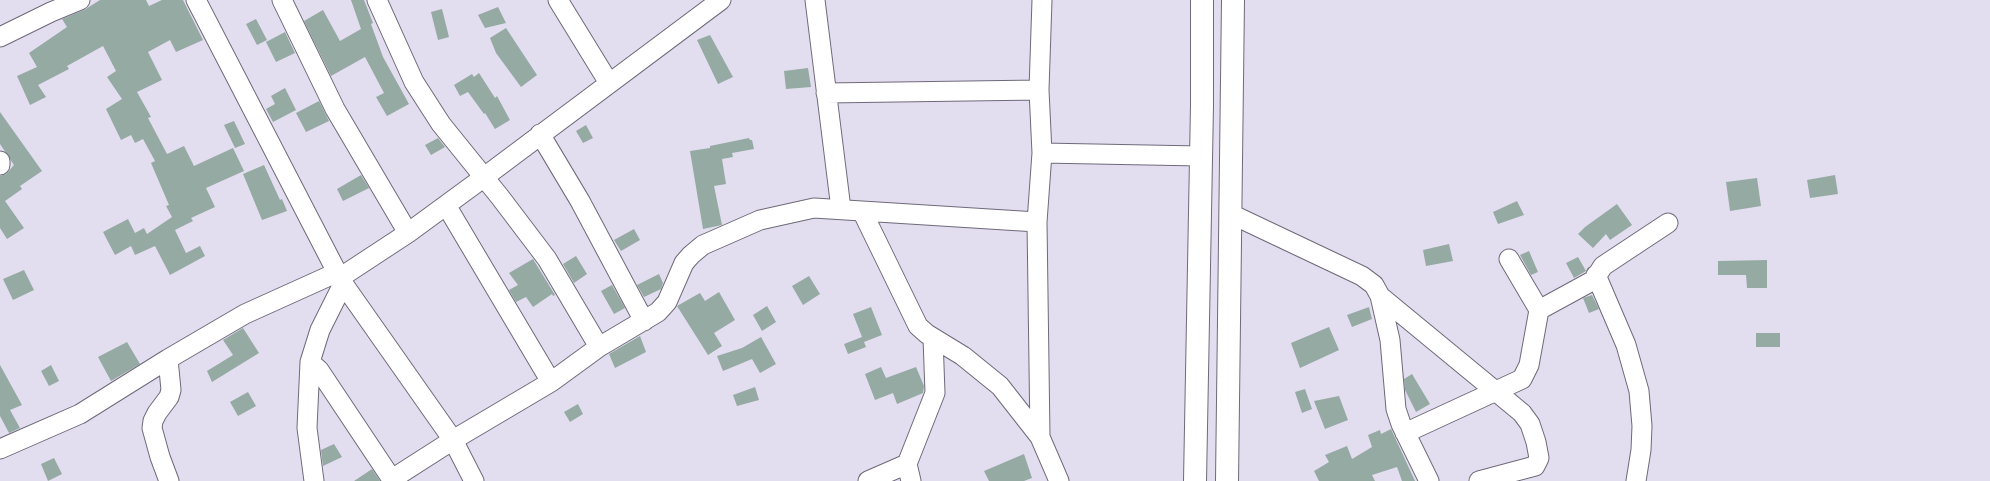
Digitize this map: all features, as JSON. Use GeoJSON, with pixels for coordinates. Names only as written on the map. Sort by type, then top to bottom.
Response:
{"type":"FeatureCollection","features":[{"type":"Feature","properties":{"kind":"main road"},"geometry":{"type":"LineString","coordinates":[[1195,481],[1202,0]]}},
{"type":"Feature","properties":{"kind":"main road"},"geometry":{"type":"LineString","coordinates":[[1226,481],[1233,0]]}},
{"type":"Feature","properties":{"kind":"street"},"geometry":{"type":"LineString","coordinates":[[0,37],[48,6],[80,0]]}},
{"type":"Feature","properties":{"kind":"street"},"geometry":{"type":"LineString","coordinates":[[196,0],[330,260],[340,277],[453,440],[474,481]]}},
{"type":"Feature","properties":{"kind":"street"},"geometry":{"type":"LineString","coordinates":[[282,0],[335,109],[408,233]]}},
{"type":"Feature","properties":{"kind":"street"},"geometry":{"type":"LineString","coordinates":[[377,0],[414,82],[441,124],[483,178],[500,197],[547,259],[599,347]]}},
{"type":"Feature","properties":{"kind":"street"},"geometry":{"type":"LineString","coordinates":[[558,0],[609,83]]}},
{"type":"Feature","properties":{"kind":"street"},"geometry":{"type":"LineString","coordinates":[[0,449],[80,414],[244,314],[340,277],[408,233],[721,0]]}},
{"type":"Feature","properties":{"kind":"street"},"geometry":{"type":"LineString","coordinates":[[814,0],[841,210]]}},
{"type":"Feature","properties":{"kind":"street"},"geometry":{"type":"LineString","coordinates":[[1040,437],[1037,222],[1042,153],[1039,90],[1042,0]]}},
{"type":"Feature","properties":{"kind":"street"},"geometry":{"type":"LineString","coordinates":[[826,93],[1039,90]]}},
{"type":"Feature","properties":{"kind":"street"},"geometry":{"type":"LineString","coordinates":[[540,134],[580,201],[644,322]]}},
{"type":"Feature","properties":{"kind":"street"},"geometry":{"type":"LineString","coordinates":[[1042,153],[1200,156]]}},
{"type":"Feature","properties":{"kind":"street"},"geometry":{"type":"LineString","coordinates":[[446,205],[551,382]]}},
{"type":"Feature","properties":{"kind":"street"},"geometry":{"type":"LineString","coordinates":[[310,362],[319,370],[392,480],[453,440],[551,382],[599,347],[644,322],[658,312],[667,302],[684,263],[691,254],[704,245],[760,220],[814,208],[1037,222]]}},
{"type":"Feature","properties":{"kind":"street"},"geometry":{"type":"LineString","coordinates":[[862,211],[918,326],[933,338],[963,356],[1000,386],[1040,437],[1060,481]]}},
{"type":"Feature","properties":{"kind":"street"},"geometry":{"type":"LineString","coordinates":[[1231,214],[1362,276],[1374,285],[1380,296],[1391,347],[1396,409],[1405,433],[1429,481]]}},
{"type":"Feature","properties":{"kind":"street"},"geometry":{"type":"LineString","coordinates":[[1539,310],[1594,280],[1603,266],[1668,223]]}},
{"type":"Feature","properties":{"kind":"street"},"geometry":{"type":"LineString","coordinates":[[1405,433],[1522,379],[1527,372],[1539,310],[1509,259]]}},
{"type":"Feature","properties":{"kind":"street"},"geometry":{"type":"LineString","coordinates":[[1596,275],[1626,345],[1639,391],[1641,442],[1636,481]]}},
{"type":"Feature","properties":{"kind":"street"},"geometry":{"type":"LineString","coordinates":[[314,481],[308,428],[310,362],[320,330],[341,288],[340,277]]}},
{"type":"Feature","properties":{"kind":"street"},"geometry":{"type":"LineString","coordinates":[[1380,296],[1522,413],[1530,424],[1539,458],[1535,466],[1479,481]]}},
{"type":"Feature","properties":{"kind":"street"},"geometry":{"type":"LineString","coordinates":[[868,481],[909,473],[935,394],[933,338]]}},
{"type":"Feature","properties":{"kind":"street"},"geometry":{"type":"LineString","coordinates":[[168,359],[171,390],[169,397],[157,413],[153,421],[152,428],[160,457],[169,481]]}},
{"type":"Feature","properties":{"kind":"building"},"geometry":{"type":"Polygon","coordinates":[[[100,0],[146,0],[149,6],[162,0],[183,0],[203,40],[176,52],[170,40],[148,52],[162,80],[137,92],[151,117],[148,118],[167,154],[184,146],[194,166],[233,148],[244,171],[206,188],[215,207],[191,218],[193,221],[175,230],[186,253],[200,246],[205,256],[170,275],[155,246],[135,255],[131,246],[115,255],[103,232],[128,219],[135,233],[144,228],[147,234],[172,217],[166,206],[169,205],[151,163],[155,161],[143,139],[135,143],[131,135],[121,140],[106,109],[122,99],[107,77],[116,71],[103,46],[67,66],[69,69],[38,85],[46,97],[30,105],[17,76],[37,67],[29,53],[67,27],[62,19],[84,10],[100,0]]]}},
{"type":"Feature","properties":{"kind":"building"},"geometry":{"type":"Polygon","coordinates":[[[351,0],[364,0],[373,23],[371,24],[383,57],[409,104],[387,116],[376,97],[384,93],[365,57],[331,76],[304,21],[323,10],[340,41],[361,29],[351,0]]]}},
{"type":"Feature","properties":{"kind":"building"},"geometry":{"type":"Polygon","coordinates":[[[498,7],[506,23],[485,28],[478,15],[498,7]]]}},
{"type":"Feature","properties":{"kind":"building"},"geometry":{"type":"Polygon","coordinates":[[[442,9],[449,37],[438,40],[431,12],[442,9]]]}},
{"type":"Feature","properties":{"kind":"building"},"geometry":{"type":"Polygon","coordinates":[[[256,19],[267,40],[257,45],[246,24],[256,19]]]}},
{"type":"Feature","properties":{"kind":"building"},"geometry":{"type":"Polygon","coordinates":[[[506,28],[537,75],[521,87],[496,53],[490,38],[506,28]]]}},
{"type":"Feature","properties":{"kind":"building"},"geometry":{"type":"Polygon","coordinates":[[[285,32],[295,53],[276,62],[266,42],[285,32]]]}},
{"type":"Feature","properties":{"kind":"building"},"geometry":{"type":"Polygon","coordinates":[[[710,35],[733,77],[718,84],[697,40],[710,35]]]}},
{"type":"Feature","properties":{"kind":"building"},"geometry":{"type":"Polygon","coordinates":[[[808,68],[811,87],[786,89],[784,71],[808,68]]]}},
{"type":"Feature","properties":{"kind":"building"},"geometry":{"type":"Polygon","coordinates":[[[479,73],[495,98],[497,96],[510,120],[495,129],[485,113],[484,114],[468,92],[460,96],[454,85],[472,74],[474,77],[479,73]]]}},
{"type":"Feature","properties":{"kind":"building"},"geometry":{"type":"Polygon","coordinates":[[[285,88],[296,110],[273,122],[266,109],[275,104],[271,96],[285,88]]]}},
{"type":"Feature","properties":{"kind":"building"},"geometry":{"type":"Polygon","coordinates":[[[319,101],[329,121],[306,132],[296,113],[319,101]]]}},
{"type":"Feature","properties":{"kind":"building"},"geometry":{"type":"Polygon","coordinates":[[[0,112],[42,171],[20,186],[22,189],[5,201],[24,228],[7,239],[0,228],[0,176],[6,174],[14,165],[0,144],[0,112]]]}},
{"type":"Feature","properties":{"kind":"building"},"geometry":{"type":"Polygon","coordinates":[[[234,121],[245,144],[235,148],[224,125],[234,121]]]}},
{"type":"Feature","properties":{"kind":"building"},"geometry":{"type":"Polygon","coordinates":[[[586,125],[593,138],[583,143],[576,131],[586,125]]]}},
{"type":"Feature","properties":{"kind":"building"},"geometry":{"type":"Polygon","coordinates":[[[438,138],[445,147],[431,155],[425,145],[438,138]]]}},
{"type":"Feature","properties":{"kind":"building"},"geometry":{"type":"Polygon","coordinates":[[[749,138],[752,140],[754,149],[732,153],[733,157],[722,159],[726,184],[714,186],[722,225],[703,229],[690,151],[710,148],[710,146],[749,138]]]}},
{"type":"Feature","properties":{"kind":"building"},"geometry":{"type":"Polygon","coordinates":[[[264,165],[280,200],[282,199],[287,211],[262,220],[243,174],[264,165]]]}},
{"type":"Feature","properties":{"kind":"building"},"geometry":{"type":"Polygon","coordinates":[[[361,175],[369,188],[343,201],[337,189],[361,175]]]}},
{"type":"Feature","properties":{"kind":"building"},"geometry":{"type":"Polygon","coordinates":[[[1835,175],[1838,194],[1810,198],[1807,180],[1835,175]]]}},
{"type":"Feature","properties":{"kind":"building"},"geometry":{"type":"Polygon","coordinates":[[[1757,178],[1761,206],[1730,211],[1726,182],[1757,178]]]}},
{"type":"Feature","properties":{"kind":"building"},"geometry":{"type":"Polygon","coordinates":[[[1517,201],[1524,215],[1498,224],[1493,212],[1517,201]]]}},
{"type":"Feature","properties":{"kind":"building"},"geometry":{"type":"Polygon","coordinates":[[[1617,204],[1632,225],[1610,240],[1606,234],[1593,248],[1578,234],[1585,227],[1617,204]]]}},
{"type":"Feature","properties":{"kind":"building"},"geometry":{"type":"Polygon","coordinates":[[[634,229],[640,240],[621,251],[614,240],[634,229]]]}},
{"type":"Feature","properties":{"kind":"building"},"geometry":{"type":"Polygon","coordinates":[[[1449,244],[1453,261],[1426,266],[1423,250],[1449,244]]]}},
{"type":"Feature","properties":{"kind":"building"},"geometry":{"type":"Polygon","coordinates":[[[1529,251],[1538,272],[1531,275],[1520,255],[1529,251]]]}},
{"type":"Feature","properties":{"kind":"building"},"geometry":{"type":"Polygon","coordinates":[[[576,256],[587,274],[574,283],[563,264],[576,256]]]}},
{"type":"Feature","properties":{"kind":"building"},"geometry":{"type":"Polygon","coordinates":[[[1578,257],[1586,271],[1574,278],[1566,263],[1578,257]]]}},
{"type":"Feature","properties":{"kind":"building"},"geometry":{"type":"Polygon","coordinates":[[[533,259],[555,295],[553,296],[552,294],[533,307],[526,297],[516,302],[509,290],[518,285],[509,273],[533,259]]]}},
{"type":"Feature","properties":{"kind":"building"},"geometry":{"type":"Polygon","coordinates":[[[1767,260],[1767,288],[1747,288],[1746,275],[1718,275],[1718,261],[1767,260]]]}},
{"type":"Feature","properties":{"kind":"building"},"geometry":{"type":"Polygon","coordinates":[[[24,270],[34,290],[13,300],[3,279],[24,270]]]}},
{"type":"Feature","properties":{"kind":"building"},"geometry":{"type":"Polygon","coordinates":[[[659,274],[663,283],[661,289],[644,297],[637,285],[659,274]]]}},
{"type":"Feature","properties":{"kind":"building"},"geometry":{"type":"Polygon","coordinates":[[[809,276],[820,294],[803,305],[792,286],[809,276]]]}},
{"type":"Feature","properties":{"kind":"building"},"geometry":{"type":"Polygon","coordinates":[[[612,285],[625,308],[614,314],[601,291],[612,285]]]}},
{"type":"Feature","properties":{"kind":"building"},"geometry":{"type":"Polygon","coordinates":[[[719,292],[735,320],[714,333],[722,346],[708,355],[677,306],[700,293],[705,301],[719,292]]]}},
{"type":"Feature","properties":{"kind":"building"},"geometry":{"type":"Polygon","coordinates":[[[1592,295],[1599,309],[1589,313],[1583,298],[1592,295]]]}},
{"type":"Feature","properties":{"kind":"building"},"geometry":{"type":"Polygon","coordinates":[[[767,306],[776,322],[762,331],[753,315],[767,306]]]}},
{"type":"Feature","properties":{"kind":"building"},"geometry":{"type":"Polygon","coordinates":[[[871,307],[882,335],[864,342],[853,314],[871,307]]]}},
{"type":"Feature","properties":{"kind":"building"},"geometry":{"type":"Polygon","coordinates":[[[1369,307],[1372,319],[1352,327],[1347,315],[1369,307]]]}},
{"type":"Feature","properties":{"kind":"building"},"geometry":{"type":"Polygon","coordinates":[[[1329,327],[1339,350],[1300,368],[1291,343],[1329,327]]]}},
{"type":"Feature","properties":{"kind":"building"},"geometry":{"type":"Polygon","coordinates":[[[243,328],[259,353],[212,382],[207,371],[233,355],[223,340],[243,328]]]}},
{"type":"Feature","properties":{"kind":"building"},"geometry":{"type":"Polygon","coordinates":[[[1756,333],[1780,333],[1780,347],[1756,347],[1756,333]]]}},
{"type":"Feature","properties":{"kind":"building"},"geometry":{"type":"Polygon","coordinates":[[[640,336],[646,352],[615,368],[609,354],[640,336]]]}},
{"type":"Feature","properties":{"kind":"building"},"geometry":{"type":"Polygon","coordinates":[[[761,337],[776,364],[760,373],[752,359],[723,371],[717,356],[742,348],[761,337]]]}},
{"type":"Feature","properties":{"kind":"building"},"geometry":{"type":"Polygon","coordinates":[[[862,337],[866,347],[848,354],[844,344],[862,337]]]}},
{"type":"Feature","properties":{"kind":"building"},"geometry":{"type":"Polygon","coordinates":[[[127,342],[140,364],[111,381],[98,357],[127,342]]]}},
{"type":"Feature","properties":{"kind":"building"},"geometry":{"type":"Polygon","coordinates":[[[0,365],[22,405],[10,410],[20,428],[9,433],[0,416],[0,365]]]}},
{"type":"Feature","properties":{"kind":"building"},"geometry":{"type":"Polygon","coordinates":[[[51,365],[59,381],[49,386],[41,371],[51,365]]]}},
{"type":"Feature","properties":{"kind":"building"},"geometry":{"type":"Polygon","coordinates":[[[881,367],[886,378],[916,367],[924,386],[923,393],[897,404],[893,393],[875,400],[865,374],[881,367]]]}},
{"type":"Feature","properties":{"kind":"building"},"geometry":{"type":"Polygon","coordinates":[[[1412,374],[1430,404],[1416,412],[1405,390],[1404,379],[1412,374]]]}},
{"type":"Feature","properties":{"kind":"building"},"geometry":{"type":"Polygon","coordinates":[[[755,387],[759,400],[737,406],[733,395],[755,387]]]}},
{"type":"Feature","properties":{"kind":"building"},"geometry":{"type":"Polygon","coordinates":[[[1305,389],[1312,409],[1302,413],[1295,392],[1305,389]]]}},
{"type":"Feature","properties":{"kind":"building"},"geometry":{"type":"Polygon","coordinates":[[[248,392],[256,406],[238,416],[230,402],[248,392]]]}},
{"type":"Feature","properties":{"kind":"building"},"geometry":{"type":"Polygon","coordinates":[[[1339,396],[1348,420],[1325,429],[1314,401],[1339,396]]]}},
{"type":"Feature","properties":{"kind":"building"},"geometry":{"type":"Polygon","coordinates":[[[578,404],[583,414],[570,422],[564,412],[578,404]]]}},
{"type":"Feature","properties":{"kind":"building"},"geometry":{"type":"Polygon","coordinates":[[[1391,429],[1415,481],[1402,481],[1397,467],[1372,475],[1375,481],[1319,481],[1314,471],[1329,462],[1325,455],[1347,446],[1352,459],[1372,447],[1368,435],[1380,430],[1381,434],[1391,429]]]}},
{"type":"Feature","properties":{"kind":"building"},"geometry":{"type":"Polygon","coordinates":[[[334,444],[342,457],[323,466],[321,450],[334,444]]]}},
{"type":"Feature","properties":{"kind":"building"},"geometry":{"type":"Polygon","coordinates":[[[1024,454],[1032,478],[1024,481],[989,481],[984,471],[1024,454]]]}},
{"type":"Feature","properties":{"kind":"building"},"geometry":{"type":"Polygon","coordinates":[[[54,458],[62,474],[48,481],[41,464],[54,458]]]}},
{"type":"Feature","properties":{"kind":"building"},"geometry":{"type":"Polygon","coordinates":[[[372,469],[380,481],[354,481],[372,469]]]}}]}
